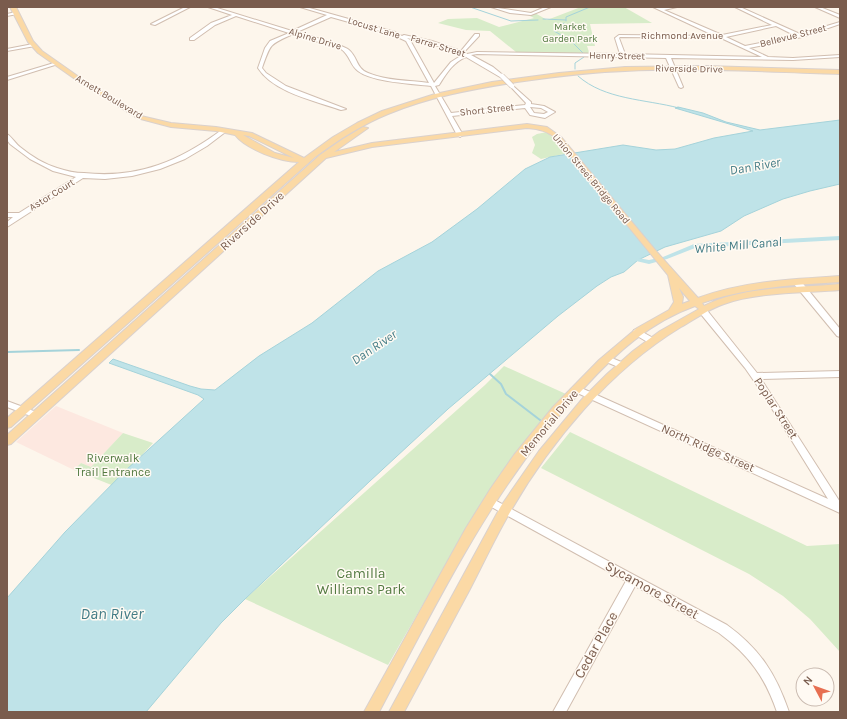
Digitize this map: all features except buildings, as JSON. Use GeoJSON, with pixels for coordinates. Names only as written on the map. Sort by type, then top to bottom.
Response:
{"type":"FeatureCollection","features":[{"type":"Feature","properties":{"kind":"main road","name":"Arnett Boulevard"},"geometry":{"type":"LineString","coordinates":[[13,7],[33,44],[56,64],[139,117],[171,125],[225,130],[256,136],[306,161]]}},
{"type":"Feature","properties":{"kind":"main road","name":"Riverside Drive"},"geometry":{"type":"LineString","coordinates":[[7,424],[295,170],[334,139],[366,121],[408,104],[539,77],[609,70],[673,68],[840,72]]}},
{"type":"Feature","properties":{"kind":"main road","name":"Riverside Drive"},"geometry":{"type":"LineString","coordinates":[[7,441],[323,157],[345,140],[373,124],[439,97]]}},
{"type":"Feature","properties":{"kind":"main road","name":"Union Street Bridge Road"},"geometry":{"type":"LineString","coordinates":[[306,161],[372,145],[416,138],[460,135],[527,126],[545,128],[559,138],[700,306]]}},
{"type":"Feature","properties":{"kind":"main road","name":"Arnett Boulevard"},"geometry":{"type":"LineString","coordinates":[[237,133],[241,138],[274,155],[285,159],[306,161]]}},
{"type":"Feature","properties":{"kind":"main road"},"geometry":{"type":"LineString","coordinates":[[274,155],[284,151]]}},
{"type":"Feature","properties":{"kind":"main road"},"geometry":{"type":"LineString","coordinates":[[274,155],[295,170]]}},
{"type":"Feature","properties":{"kind":"main road"},"geometry":{"type":"LineString","coordinates":[[671,273],[674,287],[679,297],[678,305],[672,312]]}},
{"type":"Feature","properties":{"kind":"main road","name":"Memorial Drive"},"geometry":{"type":"LineString","coordinates":[[371,712],[468,535],[489,501],[528,446],[576,389],[607,359],[637,332],[672,312],[716,304],[734,298],[840,279]]}},
{"type":"Feature","properties":{"kind":"main road","name":"Memorial Drive"},"geometry":{"type":"LineString","coordinates":[[396,712],[505,510],[549,447],[592,396],[622,366],[652,341],[700,306],[728,292],[754,286],[840,287]]}},
{"type":"Feature","properties":{"kind":"main road"},"geometry":{"type":"LineString","coordinates":[[685,288],[706,293],[728,292]]}},
{"type":"Feature","properties":{"kind":"street"},"geometry":{"type":"LineString","coordinates":[[153,24],[188,7]]}},
{"type":"Feature","properties":{"kind":"street","name":"Alpine Drive"},"geometry":{"type":"LineString","coordinates":[[210,7],[347,50],[351,53],[358,69],[368,74],[433,85]]}},
{"type":"Feature","properties":{"kind":"street","name":"Locust Lane"},"geometry":{"type":"LineString","coordinates":[[302,7],[401,36],[409,41],[460,135]]}},
{"type":"Feature","properties":{"kind":"street"},"geometry":{"type":"LineString","coordinates":[[493,7],[512,12],[530,14],[550,7]]}},
{"type":"Feature","properties":{"kind":"street"},"geometry":{"type":"LineString","coordinates":[[537,7],[544,9]]}},
{"type":"Feature","properties":{"kind":"street"},"geometry":{"type":"LineString","coordinates":[[657,8],[675,7]]}},
{"type":"Feature","properties":{"kind":"street"},"geometry":{"type":"LineString","coordinates":[[737,7],[800,36]]}},
{"type":"Feature","properties":{"kind":"street"},"geometry":{"type":"LineString","coordinates":[[818,7],[840,17]]}},
{"type":"Feature","properties":{"kind":"street"},"geometry":{"type":"LineString","coordinates":[[657,8],[771,59]]}},
{"type":"Feature","properties":{"kind":"street"},"geometry":{"type":"LineString","coordinates":[[7,15],[16,13]]}},
{"type":"Feature","properties":{"kind":"street"},"geometry":{"type":"LineString","coordinates":[[192,39],[213,24],[236,15]]}},
{"type":"Feature","properties":{"kind":"street"},"geometry":{"type":"LineString","coordinates":[[331,15],[274,40],[267,48],[260,64],[261,71],[269,80],[343,109]]}},
{"type":"Feature","properties":{"kind":"street","name":"Bellevue Street"},"geometry":{"type":"LineString","coordinates":[[745,47],[800,36],[840,23]]}},
{"type":"Feature","properties":{"kind":"street","name":"Richmond Avenue"},"geometry":{"type":"LineString","coordinates":[[623,56],[616,38],[621,36],[721,37],[776,25]]}},
{"type":"Feature","properties":{"kind":"street"},"geometry":{"type":"LineString","coordinates":[[433,85],[436,84],[457,58],[464,53],[477,35]]}},
{"type":"Feature","properties":{"kind":"street","name":"Farrar Street"},"geometry":{"type":"LineString","coordinates":[[401,36],[464,53],[485,64],[502,76],[530,103],[528,106]]}},
{"type":"Feature","properties":{"kind":"street"},"geometry":{"type":"LineString","coordinates":[[7,50],[33,44]]}},
{"type":"Feature","properties":{"kind":"street","name":"Henry Street"},"geometry":{"type":"LineString","coordinates":[[464,53],[771,59],[806,59],[840,56]]}},
{"type":"Feature","properties":{"kind":"street"},"geometry":{"type":"LineString","coordinates":[[668,57],[681,87]]}},
{"type":"Feature","properties":{"kind":"street"},"geometry":{"type":"LineString","coordinates":[[7,79],[56,64]]}},
{"type":"Feature","properties":{"kind":"street","name":"Short Street"},"geometry":{"type":"LineString","coordinates":[[448,115],[528,106]]}},
{"type":"Feature","properties":{"kind":"street"},"geometry":{"type":"LineString","coordinates":[[7,136],[23,152],[48,167],[61,172],[83,175],[123,175],[157,169],[194,152],[212,141],[225,130]]}},
{"type":"Feature","properties":{"kind":"street","name":"Astor Court"},"geometry":{"type":"LineString","coordinates":[[7,225],[20,215],[83,175]]}},
{"type":"Feature","properties":{"kind":"street","name":"Astor Court"},"geometry":{"type":"LineString","coordinates":[[7,215],[20,215]]}},
{"type":"Feature","properties":{"kind":"street"},"geometry":{"type":"LineString","coordinates":[[234,224],[246,226]]}},
{"type":"Feature","properties":{"kind":"street"},"geometry":{"type":"LineString","coordinates":[[801,286],[840,334]]}},
{"type":"Feature","properties":{"kind":"street","name":"Poplar Street"},"geometry":{"type":"LineString","coordinates":[[700,306],[755,376],[840,509]]}},
{"type":"Feature","properties":{"kind":"street"},"geometry":{"type":"LineString","coordinates":[[119,325],[132,329]]}},
{"type":"Feature","properties":{"kind":"street"},"geometry":{"type":"LineString","coordinates":[[637,332],[652,341]]}},
{"type":"Feature","properties":{"kind":"street"},"geometry":{"type":"LineString","coordinates":[[607,359],[622,366]]}},
{"type":"Feature","properties":{"kind":"street"},"geometry":{"type":"LineString","coordinates":[[755,376],[840,374]]}},
{"type":"Feature","properties":{"kind":"street","name":"North Ridge Street"},"geometry":{"type":"LineString","coordinates":[[576,389],[840,509]]}},
{"type":"Feature","properties":{"kind":"street"},"geometry":{"type":"LineString","coordinates":[[7,404],[36,414]]}},
{"type":"Feature","properties":{"kind":"street","name":"Sycamore Street"},"geometry":{"type":"LineString","coordinates":[[489,501],[724,629],[738,639],[751,651],[762,665],[771,681],[783,712]]}},
{"type":"Feature","properties":{"kind":"street","name":"Cedar Place"},"geometry":{"type":"LineString","coordinates":[[559,712],[632,579]]}},
{"type":"Feature","properties":{"kind":"shaded area"},"geometry":{"type":"Polygon","coordinates":[[[56,406],[123,433],[91,467],[81,463],[74,470],[16,442],[56,406]]]}},
{"type":"Feature","properties":{"kind":"green space","name":"Market Garden Park"},"geometry":{"type":"Polygon","coordinates":[[[581,7],[624,7],[652,23],[590,24],[595,46],[587,46],[590,55],[516,52],[490,31],[466,30],[438,23],[448,19],[477,18],[499,27],[534,18],[528,15],[535,13],[547,20],[581,7]]]}},
{"type":"Feature","properties":{"kind":"green space"},"geometry":{"type":"Polygon","coordinates":[[[547,132],[568,153],[541,159],[532,153],[535,145],[532,137],[537,134],[547,132]]]}},
{"type":"Feature","properties":{"kind":"green space","name":"Camilla Williams Park"},"geometry":{"type":"Polygon","coordinates":[[[504,366],[566,394],[512,458],[483,500],[388,665],[245,599],[485,385],[504,366]]]}},
{"type":"Feature","properties":{"kind":"green space"},"geometry":{"type":"Polygon","coordinates":[[[570,432],[807,546],[840,544],[840,652],[810,619],[783,596],[749,574],[541,468],[570,432]]]}},
{"type":"Feature","properties":{"kind":"green space","name":"Riverwalk Trail Entrance"},"geometry":{"type":"Polygon","coordinates":[[[123,433],[153,443],[114,486],[74,470],[81,463],[91,467],[123,433]]]}},
{"type":"Feature","properties":{"kind":"water","name":"Dan River"},"geometry":{"type":"Polygon","coordinates":[[[678,107],[703,113],[726,122],[760,130],[840,120],[840,184],[783,199],[744,216],[721,231],[665,247],[638,260],[624,272],[611,277],[597,286],[558,316],[448,409],[245,599],[221,623],[146,712],[7,712],[7,598],[65,532],[126,470],[204,399],[198,395],[109,363],[113,359],[190,386],[201,389],[215,390],[259,356],[312,323],[378,271],[432,242],[477,209],[525,169],[550,157],[623,145],[656,150],[675,149],[714,138],[753,131],[675,108],[678,107]]]}},
{"type":"Feature","properties":{"kind":"waterway"},"geometry":{"type":"LineString","coordinates":[[470,7],[511,21],[538,20]]}},
{"type":"Feature","properties":{"kind":"waterway"},"geometry":{"type":"LineString","coordinates":[[566,20],[566,17],[590,7]]}},
{"type":"Feature","properties":{"kind":"waterway"},"geometry":{"type":"LineString","coordinates":[[543,19],[566,20]]}},
{"type":"Feature","properties":{"kind":"waterway"},"geometry":{"type":"LineString","coordinates":[[564,23],[554,31],[570,40],[584,54]]}},
{"type":"Feature","properties":{"kind":"waterway"},"geometry":{"type":"LineString","coordinates":[[575,69],[575,63],[584,57]]}},
{"type":"Feature","properties":{"kind":"waterway"},"geometry":{"type":"LineString","coordinates":[[578,76],[600,90],[626,98],[679,108]]}},
{"type":"Feature","properties":{"kind":"waterway","name":"White Mill Canal"},"geometry":{"type":"LineString","coordinates":[[638,260],[649,262],[665,258],[694,246],[840,238]]}},
{"type":"Feature","properties":{"kind":"waterway"},"geometry":{"type":"LineString","coordinates":[[7,352],[79,350]]}},
{"type":"Feature","properties":{"kind":"waterway"},"geometry":{"type":"LineString","coordinates":[[490,374],[501,384],[506,394],[540,420]]}}]}
